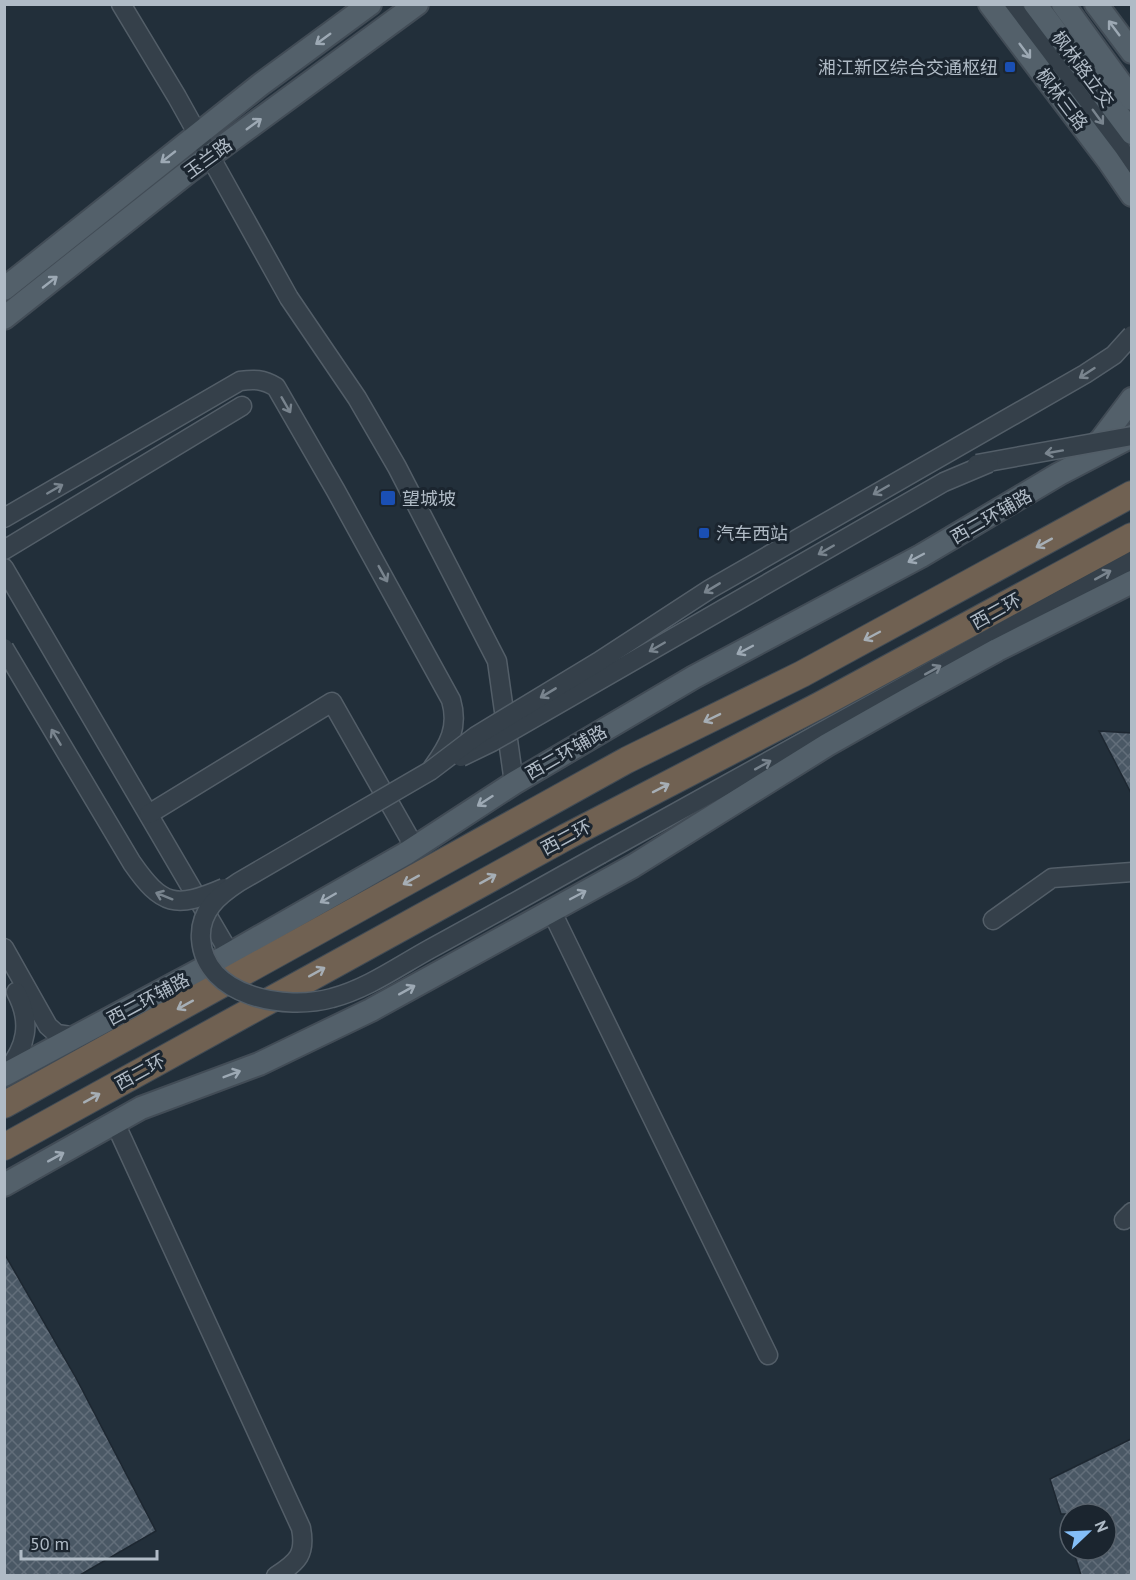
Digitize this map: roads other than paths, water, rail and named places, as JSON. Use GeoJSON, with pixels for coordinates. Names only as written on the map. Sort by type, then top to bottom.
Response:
{"type":"FeatureCollection","features":[{"type":"Feature","properties":{"kind":"highway","name":"西二环"},"geometry":{"type":"LineString","coordinates":[[4,1105],[627,760],[802,674],[1131,494]]}},
{"type":"Feature","properties":{"kind":"highway","name":"西二环"},"geometry":{"type":"LineString","coordinates":[[4,1147],[566,837],[820,705],[1131,536]]}},
{"type":"Feature","properties":{"kind":"main road","name":"玉兰路"},"geometry":{"type":"LineString","coordinates":[[4,289],[198,134],[370,4]]}},
{"type":"Feature","properties":{"kind":"main road","name":"玉兰路"},"geometry":{"type":"LineString","coordinates":[[4,318],[210,156],[417,4]]}},
{"type":"Feature","properties":{"kind":"main road","name":"枫林三路"},"geometry":{"type":"LineString","coordinates":[[990,4],[1108,160],[1131,195]]}},
{"type":"Feature","properties":{"kind":"main road","name":"枫林路立交"},"geometry":{"type":"LineString","coordinates":[[1035,4],[1131,133]]}},
{"type":"Feature","properties":{"kind":"main road","name":"枫林路立交"},"geometry":{"type":"LineString","coordinates":[[1063,4],[1131,99]]}},
{"type":"Feature","properties":{"kind":"main road"},"geometry":{"type":"LineString","coordinates":[[1096,4],[1131,52]]}},
{"type":"Feature","properties":{"kind":"main road"},"geometry":{"type":"LineString","coordinates":[[1108,160],[1131,214]]}},
{"type":"Feature","properties":{"kind":"main road"},"geometry":{"type":"LineString","coordinates":[[1059,474],[1101,440],[1131,399]]}},
{"type":"Feature","properties":{"kind":"main road","name":"西二环辅路"},"geometry":{"type":"LineString","coordinates":[[4,1074],[230,954],[415,848],[514,783],[694,677],[992,516],[1059,474],[1131,436]]}},
{"type":"Feature","properties":{"kind":"main road"},"geometry":{"type":"LineString","coordinates":[[4,1185],[141,1108],[260,1064],[325,1034],[675,841],[827,745],[997,650],[1131,582]]}},
{"type":"Feature","properties":{"kind":"street"},"geometry":{"type":"LineString","coordinates":[[122,4],[198,134],[289,298],[357,398],[385,447],[497,661],[514,783]]}},
{"type":"Feature","properties":{"kind":"street"},"geometry":{"type":"LineString","coordinates":[[1010,4],[1074,84],[1131,165]]}},
{"type":"Feature","properties":{"kind":"street"},"geometry":{"type":"LineString","coordinates":[[430,771],[476,736],[598,662],[710,589],[1085,374],[1114,355],[1131,335]]}},
{"type":"Feature","properties":{"kind":"street"},"geometry":{"type":"LineString","coordinates":[[4,518],[240,381],[253,379],[266,381],[276,387],[451,700],[455,713],[451,739],[430,771]]}},
{"type":"Feature","properties":{"kind":"street"},"geometry":{"type":"LineString","coordinates":[[4,550],[242,406]]}},
{"type":"Feature","properties":{"kind":"street"},"geometry":{"type":"LineString","coordinates":[[915,471],[989,463],[1131,436]]}},
{"type":"Feature","properties":{"kind":"street"},"geometry":{"type":"LineString","coordinates":[[989,463],[944,482],[492,742],[430,771],[239,882],[214,900],[206,913],[200,931],[201,950],[206,964],[226,984],[260,997],[311,1003],[333,998],[379,977],[1131,560]]}},
{"type":"Feature","properties":{"kind":"street"},"geometry":{"type":"LineString","coordinates":[[4,568],[230,954]]}},
{"type":"Feature","properties":{"kind":"street"},"geometry":{"type":"LineString","coordinates":[[4,648],[132,863],[153,892],[167,900],[192,900],[239,882]]}},
{"type":"Feature","properties":{"kind":"street"},"geometry":{"type":"LineString","coordinates":[[149,814],[332,702],[415,848]]}},
{"type":"Feature","properties":{"kind":"street"},"geometry":{"type":"LineString","coordinates":[[993,920],[1052,878],[1131,872]]}},
{"type":"Feature","properties":{"kind":"street"},"geometry":{"type":"LineString","coordinates":[[551,910],[768,1355]]}},
{"type":"Feature","properties":{"kind":"street"},"geometry":{"type":"LineString","coordinates":[[4,948],[48,1026],[57,1034],[77,1037]]}},
{"type":"Feature","properties":{"kind":"street"},"geometry":{"type":"LineString","coordinates":[[4,972],[21,1001],[27,1027],[22,1048],[4,1074]]}},
{"type":"Feature","properties":{"kind":"street"},"geometry":{"type":"LineString","coordinates":[[115,1123],[302,1528],[304,1545],[299,1557],[276,1575]]}},
{"type":"Feature","properties":{"kind":"place","name":"湘江新区综合交通枢纽"},"geometry":{"type":"Point","coordinates":[1010,67]}},
{"type":"Feature","properties":{"kind":"place","name":"望城坡"},"geometry":{"type":"Point","coordinates":[388,498]}},
{"type":"Feature","properties":{"kind":"place","name":"汽车西站"},"geometry":{"type":"Point","coordinates":[704,533]}}]}
